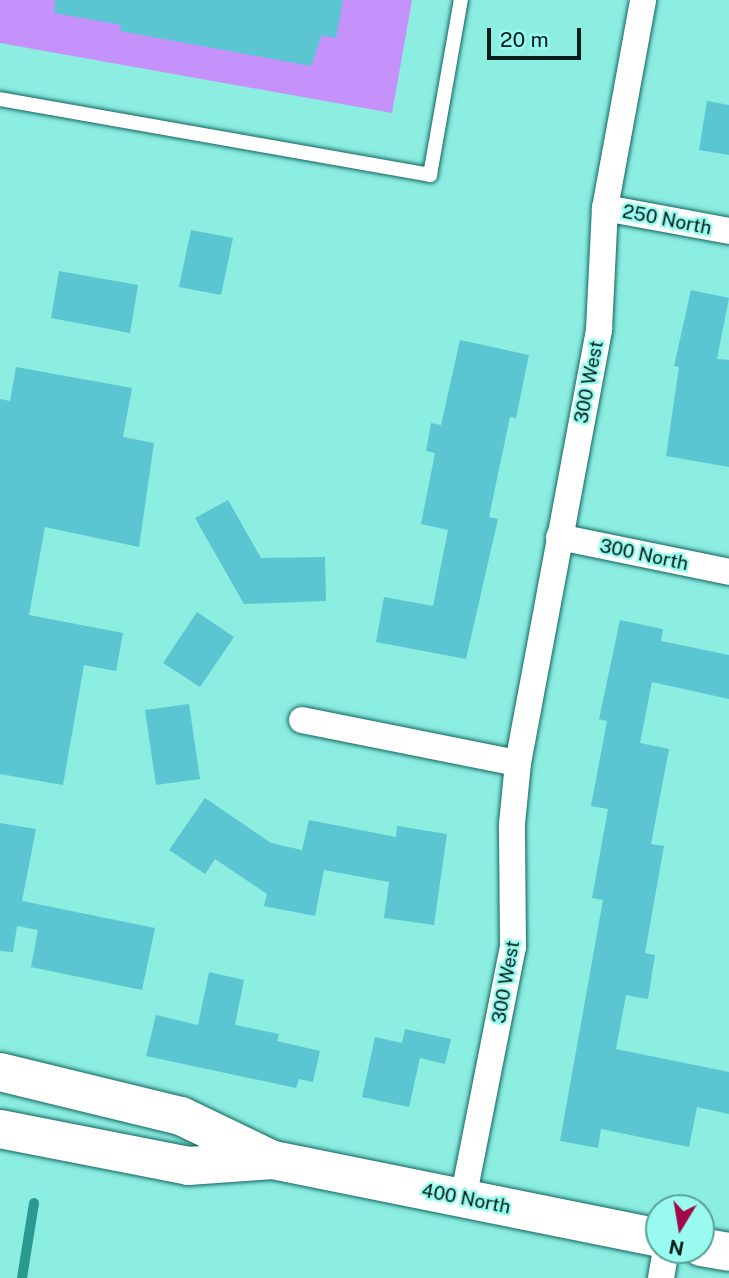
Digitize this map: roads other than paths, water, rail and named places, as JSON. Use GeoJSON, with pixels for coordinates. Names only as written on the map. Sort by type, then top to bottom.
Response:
{"type":"FeatureCollection","features":[{"type":"Feature","properties":{"kind":"main road","name":"400 North"},"geometry":{"type":"LineString","coordinates":[[0,1072],[181,1116],[273,1160],[645,1235]]}},
{"type":"Feature","properties":{"kind":"main road","name":"400 North"},"geometry":{"type":"LineString","coordinates":[[0,1129],[188,1166],[273,1160]]}},
{"type":"Feature","properties":{"kind":"street","name":"300 West"},"geometry":{"type":"LineString","coordinates":[[463,1199],[516,928],[512,824],[517,763],[598,330],[605,208],[643,0]]}},
{"type":"Feature","properties":{"kind":"street","name":"250 North"},"geometry":{"type":"LineString","coordinates":[[605,208],[729,231]]}},
{"type":"Feature","properties":{"kind":"street","name":"300 North"},"geometry":{"type":"LineString","coordinates":[[559,537],[729,572]]}},
{"type":"Feature","properties":{"kind":"street"},"geometry":{"type":"LineString","coordinates":[[302,720],[517,763]]}},
{"type":"Feature","properties":{"kind":"lane"},"geometry":{"type":"LineString","coordinates":[[0,99],[430,175],[461,0]]}},
{"type":"Feature","properties":{"kind":"waterway"},"geometry":{"type":"LineString","coordinates":[[22,1278],[34,1203]]}}]}
